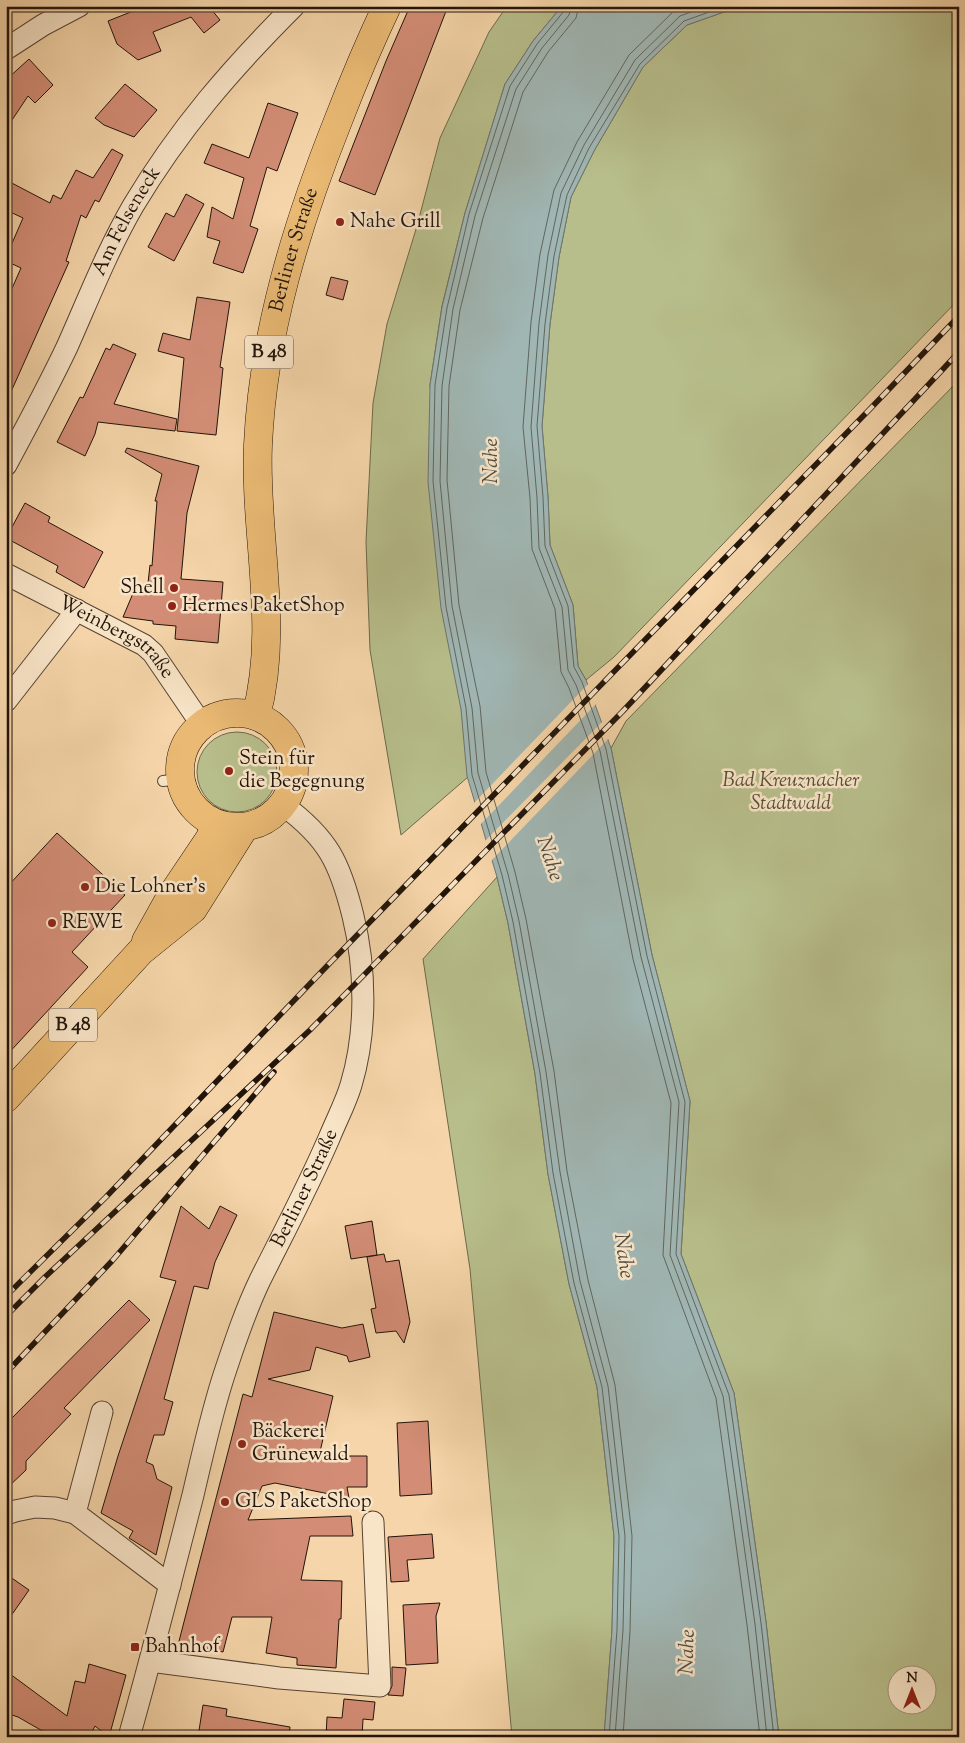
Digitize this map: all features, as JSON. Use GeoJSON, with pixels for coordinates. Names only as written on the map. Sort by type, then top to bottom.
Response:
{"type":"FeatureCollection","features":[{"type":"Feature","properties":{"kind":"main road","name":"Berliner Straße"},"geometry":{"type":"LineString","coordinates":[[256,716],[263,684],[266,603],[258,479],[258,445],[265,373],[271,338],[294,247],[314,182],[356,74],[387,6]]}},
{"type":"Feature","properties":{"kind":"main road"},"geometry":{"type":"LineString","coordinates":[[227,713],[242,713],[256,716],[268,721],[278,730],[292,752],[295,765],[291,792],[283,805],[264,821],[244,828],[215,824],[200,814],[190,804],[184,792],[172,780],[191,736],[202,725],[227,713]]}},
{"type":"Feature","properties":{"kind":"main road","name":"B 48"},"geometry":{"type":"LineString","coordinates":[[141,951],[171,896],[210,838],[215,824]]}},
{"type":"Feature","properties":{"kind":"main road","name":"B 48"},"geometry":{"type":"LineString","coordinates":[[6,1098],[141,951],[194,909],[244,828]]}},
{"type":"Feature","properties":{"kind":"street"},"geometry":{"type":"LineString","coordinates":[[6,49],[79,6]]}},
{"type":"Feature","properties":{"kind":"street","name":"Am Felseneck"},"geometry":{"type":"LineString","coordinates":[[6,465],[58,365],[132,208],[159,164],[188,122],[225,78],[294,6]]}},
{"type":"Feature","properties":{"kind":"street","name":"Weinbergstraße"},"geometry":{"type":"LineString","coordinates":[[6,574],[144,645],[153,653],[202,725]]}},
{"type":"Feature","properties":{"kind":"street"},"geometry":{"type":"LineString","coordinates":[[6,701],[77,610]]}},
{"type":"Feature","properties":{"kind":"street","name":"Berliner Straße"},"geometry":{"type":"LineString","coordinates":[[129,1737],[224,1372],[242,1320],[313,1175],[342,1108],[351,1084],[359,1048],[362,992],[360,956],[356,928],[348,897],[340,872],[320,836],[304,820],[283,805]]}},
{"type":"Feature","properties":{"kind":"street"},"geometry":{"type":"LineString","coordinates":[[75,1513],[102,1412]]}},
{"type":"Feature","properties":{"kind":"street"},"geometry":{"type":"LineString","coordinates":[[6,1514],[35,1507],[55,1508],[75,1513],[170,1585]]}},
{"type":"Feature","properties":{"kind":"street"},"geometry":{"type":"LineString","coordinates":[[150,1661],[279,1678],[380,1686],[373,1522]]}},
{"type":"Feature","properties":{"kind":"green space"},"geometry":{"type":"Polygon","coordinates":[[[507,6],[562,6],[533,41],[505,84],[465,213],[442,306],[430,385],[468,777],[401,835],[370,650],[366,542],[373,403],[387,324],[417,226],[440,138],[489,32],[507,6]]]}},
{"type":"Feature","properties":{"kind":"green space"},"geometry":{"type":"Polygon","coordinates":[[[741,6],[959,6],[959,299],[614,657],[586,680],[578,666],[573,605],[550,545],[542,426],[550,324],[559,257],[571,197],[594,151],[643,67],[687,25],[741,6]]]}},
{"type":"Feature","properties":{"kind":"green space","name":"Bad Kreuznacher Stadtwald"},"geometry":{"type":"Polygon","coordinates":[[[959,380],[959,1737],[779,1737],[766,1622],[734,1393],[681,1254],[690,1101],[652,955],[611,748],[626,721],[959,380]]]}},
{"type":"Feature","properties":{"kind":"green space"},"geometry":{"type":"Polygon","coordinates":[[[229,732],[245,732],[266,743],[277,764],[277,780],[266,801],[245,812],[229,812],[215,806],[203,794],[197,780],[197,764],[203,750],[215,738],[229,732]]]}},
{"type":"Feature","properties":{"kind":"green space"},"geometry":{"type":"Polygon","coordinates":[[[497,877],[508,923],[535,1074],[548,1174],[569,1284],[597,1387],[614,1536],[612,1630],[604,1737],[512,1737],[470,1269],[423,959],[497,877]]]}},
{"type":"Feature","properties":{"kind":"water","name":"Nahe"},"geometry":{"type":"Polygon","coordinates":[[[562,6],[741,6],[687,25],[643,67],[594,151],[571,197],[559,257],[550,324],[542,426],[550,545],[573,605],[578,666],[586,680],[611,748],[652,955],[690,1101],[681,1254],[734,1393],[766,1622],[779,1737],[604,1737],[612,1630],[614,1536],[597,1387],[569,1284],[548,1174],[535,1074],[508,923],[497,877],[467,776],[461,709],[441,608],[428,482],[430,385],[442,307],[465,213],[505,84],[533,41],[562,6]]]}},
{"type":"Feature","properties":{"kind":"pier"},"geometry":{"type":"Polygon","coordinates":[[[590,682],[597,703],[479,826],[473,804],[590,682]]]}},
{"type":"Feature","properties":{"kind":"pier"},"geometry":{"type":"Polygon","coordinates":[[[604,720],[610,737],[490,862],[484,842],[604,720]]]}},
{"type":"Feature","properties":{"kind":"building"},"geometry":{"type":"Polygon","coordinates":[[[146,6],[215,6],[211,9],[220,20],[204,33],[191,17],[153,32],[161,51],[138,60],[117,44],[108,21],[146,6]]]}},
{"type":"Feature","properties":{"kind":"building"},"geometry":{"type":"Polygon","coordinates":[[[410,6],[448,6],[375,195],[339,181],[386,61],[410,6]]]}},
{"type":"Feature","properties":{"kind":"building"},"geometry":{"type":"Polygon","coordinates":[[[29,59],[53,85],[35,103],[28,96],[6,129],[6,80],[29,59]]]}},
{"type":"Feature","properties":{"kind":"building"},"geometry":{"type":"Polygon","coordinates":[[[125,84],[157,110],[134,137],[104,125],[95,118],[125,84]]]}},
{"type":"Feature","properties":{"kind":"building"},"geometry":{"type":"Polygon","coordinates":[[[268,103],[298,113],[277,171],[267,167],[250,226],[258,229],[243,273],[213,263],[220,241],[207,237],[212,207],[233,219],[244,178],[204,163],[212,144],[249,158],[268,103]]]}},
{"type":"Feature","properties":{"kind":"building"},"geometry":{"type":"Polygon","coordinates":[[[112,149],[123,155],[99,202],[95,200],[86,218],[81,215],[66,261],[69,262],[6,403],[6,302],[21,268],[6,261],[6,257],[23,218],[6,210],[6,180],[50,203],[53,195],[61,199],[76,170],[93,178],[112,149]]]}},
{"type":"Feature","properties":{"kind":"building"},"geometry":{"type":"Polygon","coordinates":[[[186,194],[204,204],[174,261],[148,247],[166,213],[174,217],[186,194]]]}},
{"type":"Feature","properties":{"kind":"building"},"geometry":{"type":"Polygon","coordinates":[[[331,277],[348,281],[343,300],[326,295],[331,277]]]}},
{"type":"Feature","properties":{"kind":"building"},"geometry":{"type":"Polygon","coordinates":[[[197,297],[230,302],[220,367],[223,368],[216,435],[177,431],[184,358],[158,351],[163,333],[190,340],[197,297]]]}},
{"type":"Feature","properties":{"kind":"building"},"geometry":{"type":"Polygon","coordinates":[[[113,344],[136,354],[114,404],[177,419],[175,431],[98,422],[85,456],[57,442],[80,397],[83,398],[106,348],[110,350],[113,344]]]}},
{"type":"Feature","properties":{"kind":"building"},"geometry":{"type":"Polygon","coordinates":[[[127,448],[199,466],[187,513],[181,579],[223,582],[218,643],[175,639],[176,626],[153,624],[153,621],[123,617],[134,591],[147,592],[150,565],[152,566],[157,501],[155,501],[162,474],[125,452],[127,448]]]}},
{"type":"Feature","properties":{"kind":"building"},"geometry":{"type":"Polygon","coordinates":[[[25,503],[50,517],[48,522],[103,552],[84,588],[56,572],[58,566],[6,538],[25,503]]]}},
{"type":"Feature","properties":{"kind":"building","name":"REWE"},"geometry":{"type":"Polygon","coordinates":[[[57,833],[125,895],[72,952],[88,967],[6,1056],[6,888],[57,833]]]}},
{"type":"Feature","properties":{"kind":"building"},"geometry":{"type":"Polygon","coordinates":[[[181,1206],[209,1229],[220,1206],[237,1215],[215,1262],[208,1289],[194,1286],[164,1399],[173,1402],[164,1435],[154,1435],[146,1462],[153,1465],[157,1479],[172,1487],[156,1555],[129,1538],[133,1531],[101,1513],[176,1281],[160,1277],[181,1206]]]}},
{"type":"Feature","properties":{"kind":"building"},"geometry":{"type":"Polygon","coordinates":[[[372,1221],[377,1255],[351,1259],[345,1226],[372,1221]]]}},
{"type":"Feature","properties":{"kind":"building"},"geometry":{"type":"Polygon","coordinates":[[[384,1254],[386,1262],[399,1260],[410,1322],[404,1343],[396,1331],[376,1333],[371,1309],[376,1308],[367,1257],[384,1254]]]}},
{"type":"Feature","properties":{"kind":"building"},"geometry":{"type":"Polygon","coordinates":[[[129,1300],[150,1320],[64,1408],[71,1414],[26,1461],[26,1470],[6,1489],[6,1424],[129,1300]]]}},
{"type":"Feature","properties":{"kind":"building"},"geometry":{"type":"Polygon","coordinates":[[[274,1312],[342,1328],[363,1324],[370,1357],[349,1362],[347,1356],[316,1347],[310,1370],[268,1379],[333,1396],[319,1456],[367,1456],[367,1487],[347,1487],[349,1498],[275,1483],[262,1486],[248,1520],[351,1516],[353,1536],[310,1536],[301,1580],[342,1581],[341,1619],[339,1619],[336,1668],[297,1665],[297,1658],[266,1653],[272,1617],[232,1617],[223,1652],[206,1648],[205,1651],[196,1648],[196,1650],[178,1645],[243,1394],[252,1397],[274,1312]]]}},
{"type":"Feature","properties":{"kind":"building"},"geometry":{"type":"Polygon","coordinates":[[[428,1421],[432,1494],[400,1496],[397,1423],[428,1421]]]}},
{"type":"Feature","properties":{"kind":"building"},"geometry":{"type":"Polygon","coordinates":[[[432,1534],[434,1558],[407,1560],[409,1581],[391,1582],[388,1537],[432,1534]]]}},
{"type":"Feature","properties":{"kind":"building"},"geometry":{"type":"Polygon","coordinates":[[[6,1574],[29,1590],[6,1623],[6,1574]]]}},
{"type":"Feature","properties":{"kind":"building"},"geometry":{"type":"Polygon","coordinates":[[[440,1603],[436,1616],[438,1663],[406,1665],[403,1605],[440,1603]]]}},
{"type":"Feature","properties":{"kind":"building"},"geometry":{"type":"Polygon","coordinates":[[[89,1664],[126,1675],[109,1737],[95,1726],[91,1734],[94,1737],[53,1737],[18,1717],[6,1713],[6,1671],[67,1716],[75,1681],[85,1683],[89,1664]]]}},
{"type":"Feature","properties":{"kind":"building"},"geometry":{"type":"Polygon","coordinates":[[[392,1667],[406,1668],[403,1696],[388,1695],[392,1686],[392,1667]]]}},
{"type":"Feature","properties":{"kind":"building"},"geometry":{"type":"Polygon","coordinates":[[[344,1699],[375,1702],[373,1720],[363,1719],[362,1737],[326,1737],[327,1717],[342,1718],[344,1699]]]}},
{"type":"Feature","properties":{"kind":"building"},"geometry":{"type":"Polygon","coordinates":[[[203,1705],[227,1709],[226,1716],[290,1727],[289,1737],[198,1737],[203,1705]]]}},
{"type":"Feature","properties":{"kind":"railway"},"geometry":{"type":"LineString","coordinates":[[6,1296],[106,1197],[327,966],[959,316]]}},
{"type":"Feature","properties":{"kind":"railway"},"geometry":{"type":"LineString","coordinates":[[6,1316],[45,1277],[310,1030],[623,711],[959,352]]}},
{"type":"Feature","properties":{"kind":"railway"},"geometry":{"type":"LineString","coordinates":[[6,1373],[112,1261],[274,1072]]}},
{"type":"Feature","properties":{"kind":"place","name":"Nahe Grill"},"geometry":{"type":"Point","coordinates":[340,222]}},
{"type":"Feature","properties":{"kind":"place","name":"Shell"},"geometry":{"type":"Point","coordinates":[174,588]}},
{"type":"Feature","properties":{"kind":"place","name":"Hermes PaketShop"},"geometry":{"type":"Point","coordinates":[172,606]}},
{"type":"Feature","properties":{"kind":"place","name":"Stein für die Begegnung"},"geometry":{"type":"Point","coordinates":[229,771]}},
{"type":"Feature","properties":{"kind":"place","name":"Die Lohner's"},"geometry":{"type":"Point","coordinates":[85,887]}},
{"type":"Feature","properties":{"kind":"place","name":"REWE"},"geometry":{"type":"Point","coordinates":[52,923]}},
{"type":"Feature","properties":{"kind":"place","name":"Bäckerei Grünewald"},"geometry":{"type":"Point","coordinates":[242,1444]}},
{"type":"Feature","properties":{"kind":"place","name":"GLS PaketShop"},"geometry":{"type":"Point","coordinates":[225,1502]}},
{"type":"Feature","properties":{"kind":"place","name":"Bahnhof"},"geometry":{"type":"Point","coordinates":[135,1647]}}]}
